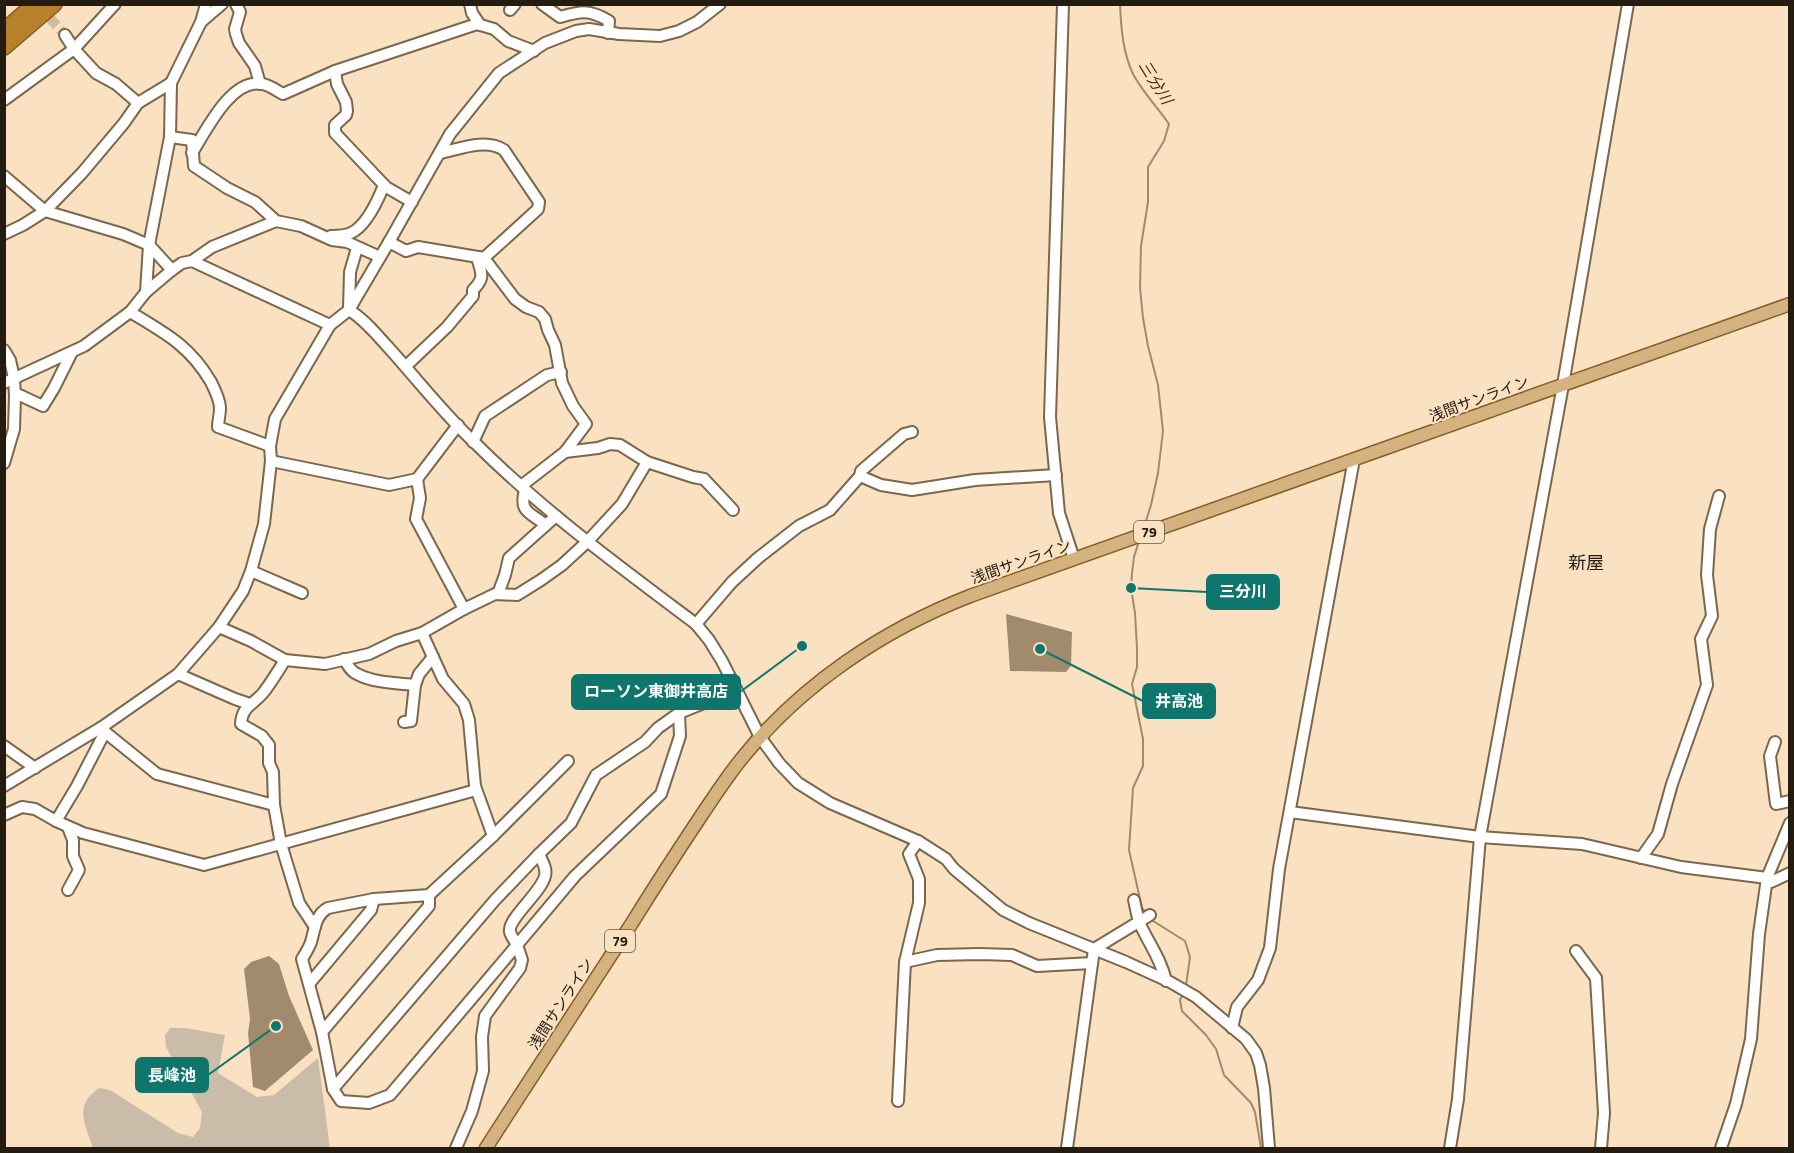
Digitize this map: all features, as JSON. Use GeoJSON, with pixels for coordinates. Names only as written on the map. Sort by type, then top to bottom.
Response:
{"type":"FeatureCollection","features":[{"type":"Feature","properties":{"kind":"highway"},"geometry":{"type":"LineString","coordinates":[[4,31],[35,4]]}},
{"type":"Feature","properties":{"kind":"highway"},"geometry":{"type":"LineString","coordinates":[[4,47],[54,4]]}},
{"type":"Feature","properties":{"kind":"main road","name":"浅間サンライン"},"geometry":{"type":"LineString","coordinates":[[486,1149],[729,775],[760,737],[803,696],[855,656],[901,628],[955,602],[1790,304]]}},
{"type":"Feature","properties":{"kind":"street"},"geometry":{"type":"LineString","coordinates":[[4,100],[74,49],[115,4]]}},
{"type":"Feature","properties":{"kind":"street"},"geometry":{"type":"LineString","coordinates":[[146,292],[149,246],[170,137],[171,83],[201,22],[206,4]]}},
{"type":"Feature","properties":{"kind":"street"},"geometry":{"type":"LineString","coordinates":[[201,22],[222,4]]}},
{"type":"Feature","properties":{"kind":"street"},"geometry":{"type":"LineString","coordinates":[[236,4],[240,12],[235,29],[236,34],[239,43],[255,66],[260,84]]}},
{"type":"Feature","properties":{"kind":"street"},"geometry":{"type":"LineString","coordinates":[[470,4],[480,25]]}},
{"type":"Feature","properties":{"kind":"street"},"geometry":{"type":"LineString","coordinates":[[542,4],[560,17],[581,12],[597,14],[609,21],[608,33]]}},
{"type":"Feature","properties":{"kind":"street"},"geometry":{"type":"LineString","coordinates":[[4,786],[104,730],[178,674],[219,627],[243,591],[264,524],[271,461],[270,446],[275,419],[330,325],[349,310],[450,134],[499,73],[553,40],[576,31],[589,29],[608,33],[660,36],[679,31],[697,22],[720,4]]}},
{"type":"Feature","properties":{"kind":"street"},"geometry":{"type":"LineString","coordinates":[[1063,4],[1050,417],[1059,513],[1074,559]]}},
{"type":"Feature","properties":{"kind":"street"},"geometry":{"type":"LineString","coordinates":[[1450,1149],[1458,1099],[1480,837],[1563,385],[1628,4]]}},
{"type":"Feature","properties":{"kind":"street"},"geometry":{"type":"LineString","coordinates":[[192,153],[219,108],[244,87],[264,84],[283,94],[335,71],[445,34],[480,25],[494,29],[508,41],[534,51]]}},
{"type":"Feature","properties":{"kind":"street"},"geometry":{"type":"LineString","coordinates":[[65,35],[74,49],[96,73],[116,84],[138,103]]}},
{"type":"Feature","properties":{"kind":"street"},"geometry":{"type":"LineString","coordinates":[[335,71],[337,84],[346,102],[347,111],[346,115],[335,125],[335,134],[384,185],[412,202]]}},
{"type":"Feature","properties":{"kind":"street"},"geometry":{"type":"LineString","coordinates":[[4,234],[45,211],[82,173],[138,103],[171,83]]}},
{"type":"Feature","properties":{"kind":"street"},"geometry":{"type":"LineString","coordinates":[[170,137],[192,140],[194,166],[226,189],[255,202],[276,221]]}},
{"type":"Feature","properties":{"kind":"street"},"geometry":{"type":"LineString","coordinates":[[440,153],[486,144],[499,147],[504,150],[539,202],[538,209],[480,257]]}},
{"type":"Feature","properties":{"kind":"street"},"geometry":{"type":"LineString","coordinates":[[4,176],[45,211],[123,234],[149,246],[172,270]]}},
{"type":"Feature","properties":{"kind":"street"},"geometry":{"type":"LineString","coordinates":[[326,237],[349,234],[361,227],[378,201],[384,185]]}},
{"type":"Feature","properties":{"kind":"street"},"geometry":{"type":"LineString","coordinates":[[9,380],[72,352],[95,339],[130,312],[146,292],[182,263],[192,261],[212,247],[276,221],[301,225],[332,240],[347,242],[380,257]]}},
{"type":"Feature","properties":{"kind":"street"},"geometry":{"type":"LineString","coordinates":[[389,242],[406,251],[418,247],[480,257],[515,299],[539,312],[545,319],[555,345],[562,383],[573,406],[586,424],[565,452],[523,488],[521,502],[524,508],[546,525]]}},
{"type":"Feature","properties":{"kind":"street"},"geometry":{"type":"LineString","coordinates":[[349,310],[350,272],[357,248]]}},
{"type":"Feature","properties":{"kind":"street"},"geometry":{"type":"LineString","coordinates":[[406,366],[447,327],[473,296],[472,290],[480,282],[482,275],[480,257]]}},
{"type":"Feature","properties":{"kind":"street"},"geometry":{"type":"LineString","coordinates":[[192,261],[330,325]]}},
{"type":"Feature","properties":{"kind":"street"},"geometry":{"type":"LineString","coordinates":[[349,310],[356,314],[406,366],[473,442],[523,488],[587,542],[696,624],[715,650],[760,737],[792,778],[830,803],[918,841],[946,859],[954,869],[1003,910],[1166,981],[1196,997],[1246,1039],[1256,1053],[1264,1088],[1269,1149]]}},
{"type":"Feature","properties":{"kind":"street"},"geometry":{"type":"LineString","coordinates":[[130,312],[169,335],[190,353],[203,369],[215,391],[220,407],[218,427],[270,446]]}},
{"type":"Feature","properties":{"kind":"street"},"geometry":{"type":"LineString","coordinates":[[4,350],[10,360],[9,380],[15,393],[14,429],[4,462]]}},
{"type":"Feature","properties":{"kind":"street"},"geometry":{"type":"LineString","coordinates":[[15,393],[43,406],[72,352]]}},
{"type":"Feature","properties":{"kind":"street"},"geometry":{"type":"LineString","coordinates":[[473,442],[485,416],[547,375],[561,372]]}},
{"type":"Feature","properties":{"kind":"street"},"geometry":{"type":"LineString","coordinates":[[271,461],[389,485],[417,479],[458,425]]}},
{"type":"Feature","properties":{"kind":"street"},"geometry":{"type":"LineString","coordinates":[[696,624],[739,576],[799,526],[830,510],[860,476],[861,471],[904,434],[912,432]]}},
{"type":"Feature","properties":{"kind":"street"},"geometry":{"type":"LineString","coordinates":[[565,452],[598,448],[610,444],[620,445],[647,462],[704,479],[734,510]]}},
{"type":"Feature","properties":{"kind":"street"},"geometry":{"type":"LineString","coordinates":[[1232,1028],[1237,1007],[1258,980],[1270,948],[1280,869],[1354,459]]}},
{"type":"Feature","properties":{"kind":"street"},"geometry":{"type":"LineString","coordinates":[[219,627],[285,660],[325,664],[369,654],[396,641],[422,633],[498,594],[517,595],[562,565],[622,504],[647,462]]}},
{"type":"Feature","properties":{"kind":"street"},"geometry":{"type":"LineString","coordinates":[[860,476],[881,484],[912,490],[975,480],[1056,475]]}},
{"type":"Feature","properties":{"kind":"street"},"geometry":{"type":"LineString","coordinates":[[417,479],[420,498],[416,519],[465,609]]}},
{"type":"Feature","properties":{"kind":"street"},"geometry":{"type":"LineString","coordinates":[[1642,860],[1658,834],[1672,783],[1707,685],[1701,639],[1712,616],[1707,575],[1710,529],[1719,496]]}},
{"type":"Feature","properties":{"kind":"street"},"geometry":{"type":"LineString","coordinates":[[498,594],[509,558],[556,516]]}},
{"type":"Feature","properties":{"kind":"street"},"geometry":{"type":"LineString","coordinates":[[251,571],[302,593]]}},
{"type":"Feature","properties":{"kind":"street"},"geometry":{"type":"LineString","coordinates":[[422,633],[443,679],[464,704],[469,720],[477,789],[493,836]]}},
{"type":"Feature","properties":{"kind":"street"},"geometry":{"type":"LineString","coordinates":[[404,722],[411,721],[413,717],[419,674],[433,657]]}},
{"type":"Feature","properties":{"kind":"street"},"geometry":{"type":"LineString","coordinates":[[344,659],[350,669],[357,674],[392,683],[416,685]]}},
{"type":"Feature","properties":{"kind":"street"},"geometry":{"type":"LineString","coordinates":[[285,660],[264,693],[250,704],[242,716],[241,724],[262,736],[269,745],[269,763],[273,772],[273,805],[281,844],[299,903],[315,927]]}},
{"type":"Feature","properties":{"kind":"street"},"geometry":{"type":"LineString","coordinates":[[178,674],[250,704]]}},
{"type":"Feature","properties":{"kind":"street"},"geometry":{"type":"LineString","coordinates":[[333,1089],[488,909],[571,823],[596,775],[645,742],[658,728],[679,713],[736,690]]}},
{"type":"Feature","properties":{"kind":"street"},"geometry":{"type":"LineString","coordinates":[[568,761],[493,836],[429,895],[374,899],[328,908],[321,912],[311,942],[302,959],[322,1032],[333,1089],[341,1101],[369,1103],[390,1095],[574,876],[661,794],[680,736],[679,713]]}},
{"type":"Feature","properties":{"kind":"street"},"geometry":{"type":"LineString","coordinates":[[104,730],[157,774],[273,805]]}},
{"type":"Feature","properties":{"kind":"street"},"geometry":{"type":"LineString","coordinates":[[56,821],[78,786],[104,730]]}},
{"type":"Feature","properties":{"kind":"street"},"geometry":{"type":"LineString","coordinates":[[1775,742],[1770,756],[1776,804],[1790,801]]}},
{"type":"Feature","properties":{"kind":"street"},"geometry":{"type":"LineString","coordinates":[[4,746],[35,768]]}},
{"type":"Feature","properties":{"kind":"street"},"geometry":{"type":"LineString","coordinates":[[4,815],[22,807],[35,809],[83,832],[204,865],[477,789]]}},
{"type":"Feature","properties":{"kind":"street"},"geometry":{"type":"LineString","coordinates":[[1290,812],[1480,837],[1582,844],[1642,860],[1771,882],[1790,873]]}},
{"type":"Feature","properties":{"kind":"street"},"geometry":{"type":"LineString","coordinates":[[1721,1149],[1736,1104],[1751,1040],[1759,934],[1767,880],[1790,824]]}},
{"type":"Feature","properties":{"kind":"street"},"geometry":{"type":"LineString","coordinates":[[68,826],[73,840],[73,856],[79,870],[68,890]]}},
{"type":"Feature","properties":{"kind":"street"},"geometry":{"type":"LineString","coordinates":[[898,1101],[905,962],[919,903],[919,879],[909,854],[918,841]]}},
{"type":"Feature","properties":{"kind":"street"},"geometry":{"type":"LineString","coordinates":[[456,1149],[472,1111],[483,1071],[482,1037],[485,1016],[520,968],[522,960],[510,930],[512,922],[526,906],[545,876],[544,865],[539,854]]}},
{"type":"Feature","properties":{"kind":"street"},"geometry":{"type":"LineString","coordinates":[[322,1032],[429,906],[429,895]]}},
{"type":"Feature","properties":{"kind":"street"},"geometry":{"type":"LineString","coordinates":[[309,984],[371,910],[374,899]]}},
{"type":"Feature","properties":{"kind":"street"},"geometry":{"type":"LineString","coordinates":[[1134,900],[1138,921],[1153,951],[1162,963],[1166,981]]}},
{"type":"Feature","properties":{"kind":"street"},"geometry":{"type":"LineString","coordinates":[[1067,1149],[1094,949],[1150,915]]}},
{"type":"Feature","properties":{"kind":"street"},"geometry":{"type":"LineString","coordinates":[[1576,951],[1596,978],[1604,1113],[1601,1149]]}},
{"type":"Feature","properties":{"kind":"street"},"geometry":{"type":"LineString","coordinates":[[905,962],[937,955],[980,954],[1012,955],[1037,966],[1092,963]]}},
{"type":"Feature","properties":{"kind":"shaded area"},"geometry":{"type":"Polygon","coordinates":[[[1006,614],[1072,632],[1071,666],[1066,672],[1010,671],[1006,614]]]}},
{"type":"Feature","properties":{"kind":"shaded area"},"geometry":{"type":"Polygon","coordinates":[[[269,956],[279,964],[289,996],[313,1050],[265,1091],[253,1087],[248,1033],[250,1019],[244,969],[251,962],[269,956]]]}},
{"type":"Feature","properties":{"kind":"shaded area"},"geometry":{"type":"Polygon","coordinates":[[[170,1028],[185,1028],[225,1035],[218,1073],[257,1097],[274,1095],[318,1058],[330,1148],[93,1148],[83,1116],[86,1102],[99,1088],[110,1090],[178,1133],[193,1137],[200,1128],[202,1112],[166,1047],[165,1035],[170,1028]]]}},
{"type":"Feature","properties":{"kind":"waterway","name":"三分川"},"geometry":{"type":"LineString","coordinates":[[1120,4],[1123,40],[1133,74],[1169,124],[1164,141],[1148,167],[1148,202],[1141,246],[1140,288],[1143,318],[1158,385],[1163,431],[1158,473],[1143,530]]}},
{"type":"Feature","properties":{"kind":"waterway","name":"三分川"},"geometry":{"type":"LineString","coordinates":[[1139,541],[1134,557],[1131,588],[1137,648],[1137,667],[1132,684],[1143,739],[1143,766],[1133,788],[1129,850],[1142,908],[1147,914]]}},
{"type":"Feature","properties":{"kind":"waterway","name":"三分川"},"geometry":{"type":"LineString","coordinates":[[1150,919],[1185,941],[1190,957],[1186,986]]}},
{"type":"Feature","properties":{"kind":"waterway","name":"三分川"},"geometry":{"type":"LineString","coordinates":[[1183,994],[1180,1000],[1182,1011],[1206,1035],[1216,1049],[1224,1075],[1251,1103],[1255,1112],[1261,1148]]}},
{"type":"Feature","properties":{"kind":"tunnel"},"geometry":{"type":"LineString","coordinates":[[40,7],[65,35]]}},
{"type":"Feature","properties":{"kind":"place","name":"三分川"},"geometry":{"type":"Point","coordinates":[1131,588]}},
{"type":"Feature","properties":{"kind":"place","name":"ローソン東御井高店"},"geometry":{"type":"Point","coordinates":[802,646]}},
{"type":"Feature","properties":{"kind":"place","name":"井高池"},"geometry":{"type":"Point","coordinates":[1040,649]}},
{"type":"Feature","properties":{"kind":"place","name":"長峰池"},"geometry":{"type":"Point","coordinates":[276,1026]}},
{"type":"Feature","properties":{"kind":"district","name":"新屋"},"geometry":{"type":"Point","coordinates":[1586,563]}}]}
